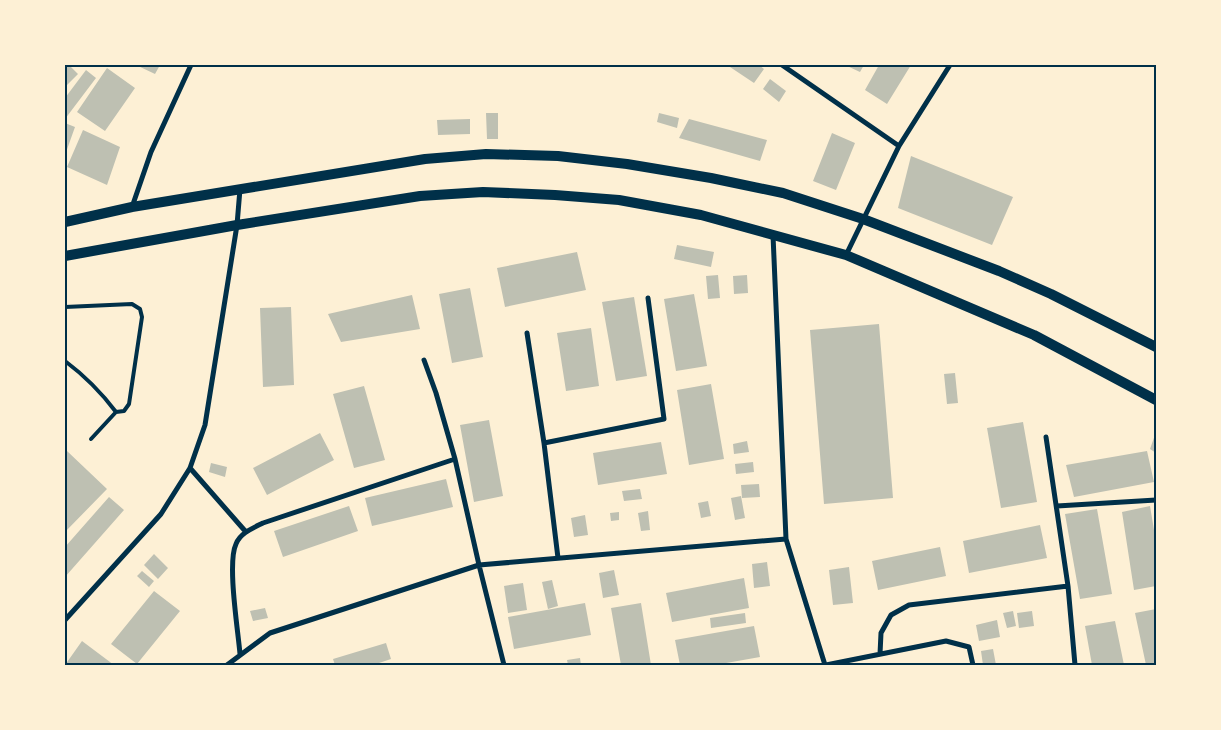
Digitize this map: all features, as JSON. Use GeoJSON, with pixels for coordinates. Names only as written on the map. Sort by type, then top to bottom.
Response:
{"type":"FeatureCollection","features":[{"type":"Feature","properties":{"kind":"main road"},"geometry":{"type":"LineString","coordinates":[[65,222],[132,207],[425,159],[486,154],[558,156],[627,164],[711,178],[783,193],[863,219],[999,271],[1051,294],[1156,347]]}},
{"type":"Feature","properties":{"kind":"main road"},"geometry":{"type":"LineString","coordinates":[[65,256],[420,196],[483,192],[620,200],[701,215],[846,255],[1034,335],[1156,400]]}},
{"type":"Feature","properties":{"kind":"street"},"geometry":{"type":"LineString","coordinates":[[132,207],[151,152],[191,65]]}},
{"type":"Feature","properties":{"kind":"street"},"geometry":{"type":"LineString","coordinates":[[782,65],[899,146]]}},
{"type":"Feature","properties":{"kind":"street"},"geometry":{"type":"LineString","coordinates":[[846,255],[899,146],[950,65]]}},
{"type":"Feature","properties":{"kind":"street"},"geometry":{"type":"LineString","coordinates":[[65,620],[161,514],[190,468],[205,425],[237,226],[240,189]]}},
{"type":"Feature","properties":{"kind":"street"},"geometry":{"type":"LineString","coordinates":[[773,235],[786,539],[826,665],[946,640],[968,647],[973,665]]}},
{"type":"Feature","properties":{"kind":"street"},"geometry":{"type":"LineString","coordinates":[[544,443],[664,419],[648,298]]}},
{"type":"Feature","properties":{"kind":"street"},"geometry":{"type":"LineString","coordinates":[[527,333],[544,443],[558,558]]}},
{"type":"Feature","properties":{"kind":"street"},"geometry":{"type":"LineString","coordinates":[[424,360],[436,393],[455,459],[504,665]]}},
{"type":"Feature","properties":{"kind":"street"},"geometry":{"type":"LineString","coordinates":[[1046,437],[1068,586],[1076,665]]}},
{"type":"Feature","properties":{"kind":"street"},"geometry":{"type":"LineString","coordinates":[[240,654],[232,560],[236,543],[246,532],[263,523],[455,459]]}},
{"type":"Feature","properties":{"kind":"street"},"geometry":{"type":"LineString","coordinates":[[190,468],[246,532]]}},
{"type":"Feature","properties":{"kind":"street"},"geometry":{"type":"LineString","coordinates":[[1057,506],[1156,500]]}},
{"type":"Feature","properties":{"kind":"street"},"geometry":{"type":"LineString","coordinates":[[227,665],[270,633],[479,565],[786,539]]}},
{"type":"Feature","properties":{"kind":"street"},"geometry":{"type":"LineString","coordinates":[[880,654],[881,633],[891,615],[909,605],[1068,586]]}},
{"type":"Feature","properties":{"kind":"lane"},"geometry":{"type":"LineString","coordinates":[[65,308],[132,304],[140,309],[142,317],[129,404],[124,411],[116,412],[91,440]]}},
{"type":"Feature","properties":{"kind":"lane"},"geometry":{"type":"LineString","coordinates":[[65,361],[102,393],[116,412]]}},
{"type":"Feature","properties":{"kind":"building"},"geometry":{"type":"Polygon","coordinates":[[[65,65],[69,65],[78,74],[65,87],[65,65]]]}},
{"type":"Feature","properties":{"kind":"building"},"geometry":{"type":"Polygon","coordinates":[[[136,65],[160,65],[155,74],[136,65]]]}},
{"type":"Feature","properties":{"kind":"building"},"geometry":{"type":"Polygon","coordinates":[[[727,65],[759,65],[764,69],[754,83],[727,65]]]}},
{"type":"Feature","properties":{"kind":"building"},"geometry":{"type":"Polygon","coordinates":[[[845,65],[864,65],[860,72],[845,65]]]}},
{"type":"Feature","properties":{"kind":"building"},"geometry":{"type":"Polygon","coordinates":[[[879,65],[911,65],[887,104],[865,90],[879,65]]]}},
{"type":"Feature","properties":{"kind":"building"},"geometry":{"type":"Polygon","coordinates":[[[107,68],[135,88],[105,131],[77,112],[107,68]]]}},
{"type":"Feature","properties":{"kind":"building"},"geometry":{"type":"Polygon","coordinates":[[[86,70],[96,78],[65,119],[65,98],[86,70]]]}},
{"type":"Feature","properties":{"kind":"building"},"geometry":{"type":"Polygon","coordinates":[[[770,79],[786,91],[779,102],[763,89],[770,79]]]}},
{"type":"Feature","properties":{"kind":"building"},"geometry":{"type":"Polygon","coordinates":[[[486,113],[498,113],[498,139],[487,139],[486,113]]]}},
{"type":"Feature","properties":{"kind":"building"},"geometry":{"type":"Polygon","coordinates":[[[659,113],[679,118],[677,128],[657,122],[659,113]]]}},
{"type":"Feature","properties":{"kind":"building"},"geometry":{"type":"Polygon","coordinates":[[[470,119],[470,134],[438,135],[437,120],[470,119]]]}},
{"type":"Feature","properties":{"kind":"building"},"geometry":{"type":"Polygon","coordinates":[[[689,119],[767,140],[760,161],[679,138],[689,119]]]}},
{"type":"Feature","properties":{"kind":"building"},"geometry":{"type":"Polygon","coordinates":[[[65,123],[75,127],[65,155],[65,123]]]}},
{"type":"Feature","properties":{"kind":"building"},"geometry":{"type":"Polygon","coordinates":[[[83,130],[120,147],[107,185],[67,167],[83,130]]]}},
{"type":"Feature","properties":{"kind":"building"},"geometry":{"type":"Polygon","coordinates":[[[832,133],[855,143],[836,190],[813,181],[832,133]]]}},
{"type":"Feature","properties":{"kind":"building"},"geometry":{"type":"Polygon","coordinates":[[[911,156],[1013,197],[992,245],[898,208],[911,156]]]}},
{"type":"Feature","properties":{"kind":"building"},"geometry":{"type":"Polygon","coordinates":[[[677,245],[714,252],[711,267],[674,259],[677,245]]]}},
{"type":"Feature","properties":{"kind":"building"},"geometry":{"type":"Polygon","coordinates":[[[577,252],[586,290],[505,307],[497,268],[577,252]]]}},
{"type":"Feature","properties":{"kind":"building"},"geometry":{"type":"Polygon","coordinates":[[[718,275],[720,298],[708,299],[706,276],[718,275]]]}},
{"type":"Feature","properties":{"kind":"building"},"geometry":{"type":"Polygon","coordinates":[[[747,275],[748,293],[734,294],[733,276],[747,275]]]}},
{"type":"Feature","properties":{"kind":"building"},"geometry":{"type":"Polygon","coordinates":[[[470,288],[483,357],[452,363],[439,294],[470,288]]]}},
{"type":"Feature","properties":{"kind":"building"},"geometry":{"type":"Polygon","coordinates":[[[694,294],[707,366],[676,371],[664,299],[694,294]]]}},
{"type":"Feature","properties":{"kind":"building"},"geometry":{"type":"Polygon","coordinates":[[[412,295],[420,329],[341,342],[328,314],[412,295]]]}},
{"type":"Feature","properties":{"kind":"building"},"geometry":{"type":"Polygon","coordinates":[[[634,297],[647,376],[616,381],[602,302],[634,297]]]}},
{"type":"Feature","properties":{"kind":"building"},"geometry":{"type":"Polygon","coordinates":[[[291,307],[294,385],[263,387],[260,308],[291,307]]]}},
{"type":"Feature","properties":{"kind":"building"},"geometry":{"type":"Polygon","coordinates":[[[879,324],[893,498],[824,504],[810,330],[879,324]]]}},
{"type":"Feature","properties":{"kind":"building"},"geometry":{"type":"Polygon","coordinates":[[[591,328],[599,386],[566,391],[557,333],[591,328]]]}},
{"type":"Feature","properties":{"kind":"building"},"geometry":{"type":"Polygon","coordinates":[[[955,373],[958,403],[947,404],[944,374],[955,373]]]}},
{"type":"Feature","properties":{"kind":"building"},"geometry":{"type":"Polygon","coordinates":[[[711,384],[724,459],[689,465],[677,390],[711,384]]]}},
{"type":"Feature","properties":{"kind":"building"},"geometry":{"type":"Polygon","coordinates":[[[364,386],[385,460],[354,468],[333,394],[364,386]]]}},
{"type":"Feature","properties":{"kind":"building"},"geometry":{"type":"Polygon","coordinates":[[[489,420],[503,496],[474,502],[460,425],[489,420]]]}},
{"type":"Feature","properties":{"kind":"building"},"geometry":{"type":"Polygon","coordinates":[[[1023,422],[1037,502],[1001,508],[987,428],[1023,422]]]}},
{"type":"Feature","properties":{"kind":"building"},"geometry":{"type":"Polygon","coordinates":[[[1156,432],[1156,453],[1150,449],[1156,432]]]}},
{"type":"Feature","properties":{"kind":"building"},"geometry":{"type":"Polygon","coordinates":[[[320,433],[334,460],[267,495],[253,468],[320,433]]]}},
{"type":"Feature","properties":{"kind":"building"},"geometry":{"type":"Polygon","coordinates":[[[747,441],[749,452],[734,454],[733,444],[747,441]]]}},
{"type":"Feature","properties":{"kind":"building"},"geometry":{"type":"Polygon","coordinates":[[[661,442],[667,474],[598,485],[593,453],[661,442]]]}},
{"type":"Feature","properties":{"kind":"building"},"geometry":{"type":"Polygon","coordinates":[[[67,451],[107,489],[65,532],[65,453],[67,451]]]}},
{"type":"Feature","properties":{"kind":"building"},"geometry":{"type":"Polygon","coordinates":[[[1147,451],[1154,482],[1074,497],[1066,465],[1147,451]]]}},
{"type":"Feature","properties":{"kind":"building"},"geometry":{"type":"Polygon","coordinates":[[[753,462],[754,472],[736,474],[735,464],[753,462]]]}},
{"type":"Feature","properties":{"kind":"building"},"geometry":{"type":"Polygon","coordinates":[[[211,463],[227,467],[225,477],[209,472],[211,463]]]}},
{"type":"Feature","properties":{"kind":"building"},"geometry":{"type":"Polygon","coordinates":[[[446,479],[453,507],[372,526],[365,498],[446,479]]]}},
{"type":"Feature","properties":{"kind":"building"},"geometry":{"type":"Polygon","coordinates":[[[759,484],[760,497],[742,498],[741,485],[759,484]]]}},
{"type":"Feature","properties":{"kind":"building"},"geometry":{"type":"Polygon","coordinates":[[[640,489],[642,499],[624,501],[622,491],[640,489]]]}},
{"type":"Feature","properties":{"kind":"building"},"geometry":{"type":"Polygon","coordinates":[[[741,496],[745,518],[735,520],[731,498],[741,496]]]}},
{"type":"Feature","properties":{"kind":"building"},"geometry":{"type":"Polygon","coordinates":[[[109,497],[124,510],[65,577],[65,547],[109,497]]]}},
{"type":"Feature","properties":{"kind":"building"},"geometry":{"type":"Polygon","coordinates":[[[708,501],[711,516],[701,518],[698,503],[708,501]]]}},
{"type":"Feature","properties":{"kind":"building"},"geometry":{"type":"Polygon","coordinates":[[[349,506],[358,531],[283,557],[274,531],[349,506]]]}},
{"type":"Feature","properties":{"kind":"building"},"geometry":{"type":"Polygon","coordinates":[[[1150,506],[1156,542],[1156,586],[1134,590],[1122,512],[1150,506]]]}},
{"type":"Feature","properties":{"kind":"building"},"geometry":{"type":"Polygon","coordinates":[[[1097,509],[1112,594],[1080,599],[1065,514],[1097,509]]]}},
{"type":"Feature","properties":{"kind":"building"},"geometry":{"type":"Polygon","coordinates":[[[648,511],[650,530],[641,531],[638,513],[648,511]]]}},
{"type":"Feature","properties":{"kind":"building"},"geometry":{"type":"Polygon","coordinates":[[[619,512],[619,520],[611,521],[610,513],[619,512]]]}},
{"type":"Feature","properties":{"kind":"building"},"geometry":{"type":"Polygon","coordinates":[[[585,515],[588,535],[574,537],[571,518],[585,515]]]}},
{"type":"Feature","properties":{"kind":"building"},"geometry":{"type":"Polygon","coordinates":[[[1040,525],[1047,558],[969,573],[963,541],[1040,525]]]}},
{"type":"Feature","properties":{"kind":"building"},"geometry":{"type":"Polygon","coordinates":[[[940,547],[946,576],[878,590],[872,561],[940,547]]]}},
{"type":"Feature","properties":{"kind":"building"},"geometry":{"type":"Polygon","coordinates":[[[154,554],[168,568],[158,579],[144,565],[154,554]]]}},
{"type":"Feature","properties":{"kind":"building"},"geometry":{"type":"Polygon","coordinates":[[[767,562],[770,586],[754,588],[752,564],[767,562]]]}},
{"type":"Feature","properties":{"kind":"building"},"geometry":{"type":"Polygon","coordinates":[[[849,567],[853,603],[833,605],[829,570],[849,567]]]}},
{"type":"Feature","properties":{"kind":"building"},"geometry":{"type":"Polygon","coordinates":[[[614,570],[619,595],[603,598],[599,573],[614,570]]]}},
{"type":"Feature","properties":{"kind":"building"},"geometry":{"type":"Polygon","coordinates":[[[142,571],[154,581],[149,587],[137,576],[142,571]]]}},
{"type":"Feature","properties":{"kind":"building"},"geometry":{"type":"Polygon","coordinates":[[[744,578],[749,608],[672,622],[666,593],[744,578]]]}},
{"type":"Feature","properties":{"kind":"building"},"geometry":{"type":"Polygon","coordinates":[[[552,580],[558,606],[548,609],[542,582],[552,580]]]}},
{"type":"Feature","properties":{"kind":"building"},"geometry":{"type":"Polygon","coordinates":[[[523,583],[527,610],[508,613],[504,586],[523,583]]]}},
{"type":"Feature","properties":{"kind":"building"},"geometry":{"type":"Polygon","coordinates":[[[154,591],[180,611],[137,664],[111,644],[154,591]]]}},
{"type":"Feature","properties":{"kind":"building"},"geometry":{"type":"Polygon","coordinates":[[[585,603],[591,635],[514,649],[508,617],[585,603]]]}},
{"type":"Feature","properties":{"kind":"building"},"geometry":{"type":"Polygon","coordinates":[[[641,603],[651,665],[621,665],[611,608],[641,603]]]}},
{"type":"Feature","properties":{"kind":"building"},"geometry":{"type":"Polygon","coordinates":[[[265,608],[268,618],[253,621],[250,611],[265,608]]]}},
{"type":"Feature","properties":{"kind":"building"},"geometry":{"type":"Polygon","coordinates":[[[1156,609],[1156,665],[1146,665],[1135,613],[1156,609]]]}},
{"type":"Feature","properties":{"kind":"building"},"geometry":{"type":"Polygon","coordinates":[[[1013,611],[1016,626],[1007,628],[1003,613],[1013,611]]]}},
{"type":"Feature","properties":{"kind":"building"},"geometry":{"type":"Polygon","coordinates":[[[1032,611],[1034,626],[1019,628],[1017,613],[1032,611]]]}},
{"type":"Feature","properties":{"kind":"building"},"geometry":{"type":"Polygon","coordinates":[[[745,613],[746,623],[711,628],[710,618],[745,613]]]}},
{"type":"Feature","properties":{"kind":"building"},"geometry":{"type":"Polygon","coordinates":[[[997,620],[1000,637],[979,641],[976,625],[997,620]]]}},
{"type":"Feature","properties":{"kind":"building"},"geometry":{"type":"Polygon","coordinates":[[[1115,621],[1124,665],[1092,665],[1085,626],[1115,621]]]}},
{"type":"Feature","properties":{"kind":"building"},"geometry":{"type":"Polygon","coordinates":[[[754,626],[760,657],[715,665],[680,665],[675,640],[754,626]]]}},
{"type":"Feature","properties":{"kind":"building"},"geometry":{"type":"Polygon","coordinates":[[[82,641],[114,665],[65,665],[82,641]]]}},
{"type":"Feature","properties":{"kind":"building"},"geometry":{"type":"Polygon","coordinates":[[[386,643],[391,659],[373,665],[335,665],[333,659],[386,643]]]}},
{"type":"Feature","properties":{"kind":"building"},"geometry":{"type":"Polygon","coordinates":[[[993,649],[996,665],[983,665],[981,651],[993,649]]]}},
{"type":"Feature","properties":{"kind":"building"},"geometry":{"type":"Polygon","coordinates":[[[580,658],[581,665],[568,665],[567,660],[580,658]]]}}]}
